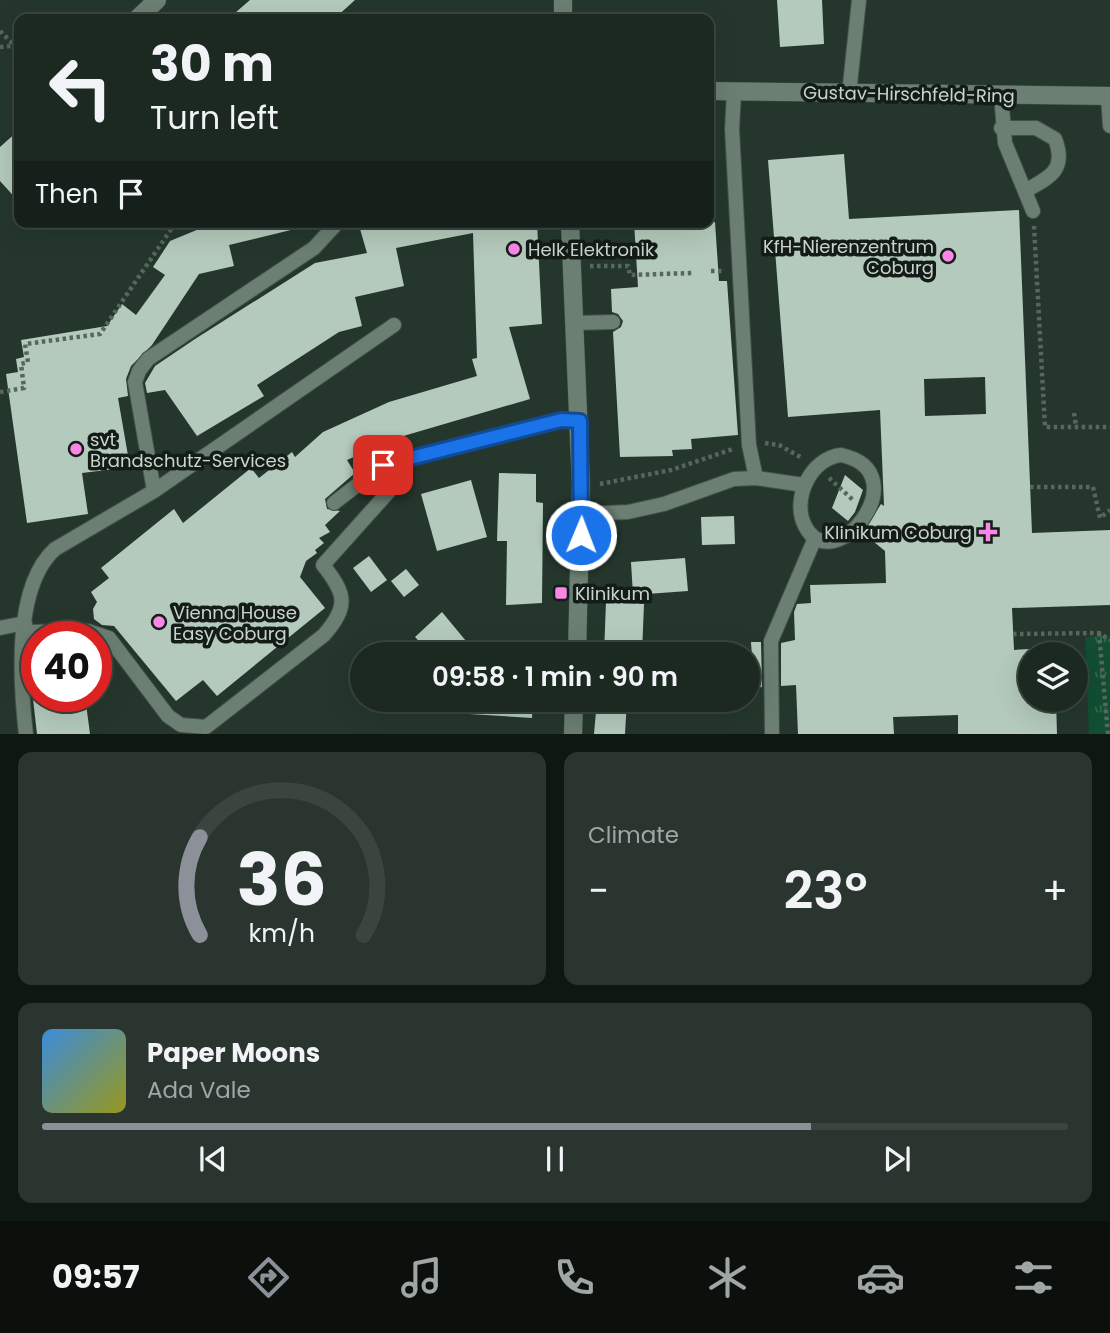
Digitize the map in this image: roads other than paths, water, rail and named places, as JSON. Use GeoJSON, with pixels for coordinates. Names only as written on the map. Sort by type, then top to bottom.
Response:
{"type":"FeatureCollection","features":[{"type":"Feature","properties":{"kind":"street"},"geometry":{"type":"LineString","coordinates":[[142,14],[157,0]]}},
{"type":"Feature","properties":{"kind":"street","name":"Gustav-Hirschfeld-Ring"},"geometry":{"type":"LineString","coordinates":[[714,91],[1109,96]]}},
{"type":"Feature","properties":{"kind":"street"},"geometry":{"type":"LineString","coordinates":[[570,228],[582,514],[577,642]]}},
{"type":"Feature","properties":{"kind":"street"},"geometry":{"type":"LineString","coordinates":[[573,734],[574,712]]}},
{"type":"Feature","properties":{"kind":"lane"},"geometry":{"type":"LineString","coordinates":[[849,94],[859,0]]}},
{"type":"Feature","properties":{"kind":"lane"},"geometry":{"type":"LineString","coordinates":[[734,92],[732,129],[749,445],[756,478]]}},
{"type":"Feature","properties":{"kind":"lane"},"geometry":{"type":"LineString","coordinates":[[1001,95],[1001,128],[1015,174],[1033,211]]}},
{"type":"Feature","properties":{"kind":"lane"},"geometry":{"type":"LineString","coordinates":[[1109,96],[1110,127]]}},
{"type":"Feature","properties":{"kind":"lane"},"geometry":{"type":"LineString","coordinates":[[1001,128],[1036,128],[1055,139],[1061,155],[1059,164],[1049,178],[1025,191]]}},
{"type":"Feature","properties":{"kind":"lane"},"geometry":{"type":"LineString","coordinates":[[154,491],[135,382],[138,371],[149,359],[314,248],[332,228]]}},
{"type":"Feature","properties":{"kind":"lane"},"geometry":{"type":"LineString","coordinates":[[575,323],[613,322]]}},
{"type":"Feature","properties":{"kind":"lane"},"geometry":{"type":"LineString","coordinates":[[26,621],[43,560],[55,549],[154,491],[394,325]]}},
{"type":"Feature","properties":{"kind":"lane"},"geometry":{"type":"LineString","coordinates":[[334,503],[383,465],[561,420],[580,421]]}},
{"type":"Feature","properties":{"kind":"lane"},"geometry":{"type":"LineString","coordinates":[[841,455],[859,462],[871,478],[872,505],[868,514],[844,538],[825,541],[815,538],[804,526],[804,485],[816,466],[830,456],[841,455]]}},
{"type":"Feature","properties":{"kind":"lane"},"geometry":{"type":"LineString","coordinates":[[112,642],[168,716],[181,725],[206,727],[324,635],[339,618],[343,603],[338,584],[323,565],[400,479],[408,460]]}},
{"type":"Feature","properties":{"kind":"lane"},"geometry":{"type":"LineString","coordinates":[[582,514],[628,512],[664,504],[710,485],[756,478],[804,485]]}},
{"type":"Feature","properties":{"kind":"lane"},"geometry":{"type":"LineString","coordinates":[[772,734],[771,641],[815,538]]}},
{"type":"Feature","properties":{"kind":"lane"},"geometry":{"type":"LineString","coordinates":[[0,628],[21,627]]}},
{"type":"Feature","properties":{"kind":"lane"},"geometry":{"type":"LineString","coordinates":[[21,643],[21,676]]}},
{"type":"Feature","properties":{"kind":"lane"},"geometry":{"type":"LineString","coordinates":[[24,712],[26,734]]}},
{"type":"Feature","properties":{"kind":"place","name":"Helk Elektronik"},"geometry":{"type":"Point","coordinates":[514,249]}},
{"type":"Feature","properties":{"kind":"place","name":"KfH-Nierenzentrum Coburg"},"geometry":{"type":"Point","coordinates":[948,256]}},
{"type":"Feature","properties":{"kind":"place","name":"svt Brandschutz-Services"},"geometry":{"type":"Point","coordinates":[76,449]}},
{"type":"Feature","properties":{"kind":"place","name":"Klinikum Coburg"},"geometry":{"type":"Point","coordinates":[988,532]}},
{"type":"Feature","properties":{"kind":"place","name":"Klinikum"},"geometry":{"type":"Point","coordinates":[561,593]}},
{"type":"Feature","properties":{"kind":"place","name":"Vienna House Easy Coburg"},"geometry":{"type":"Point","coordinates":[159,622]}}]}
